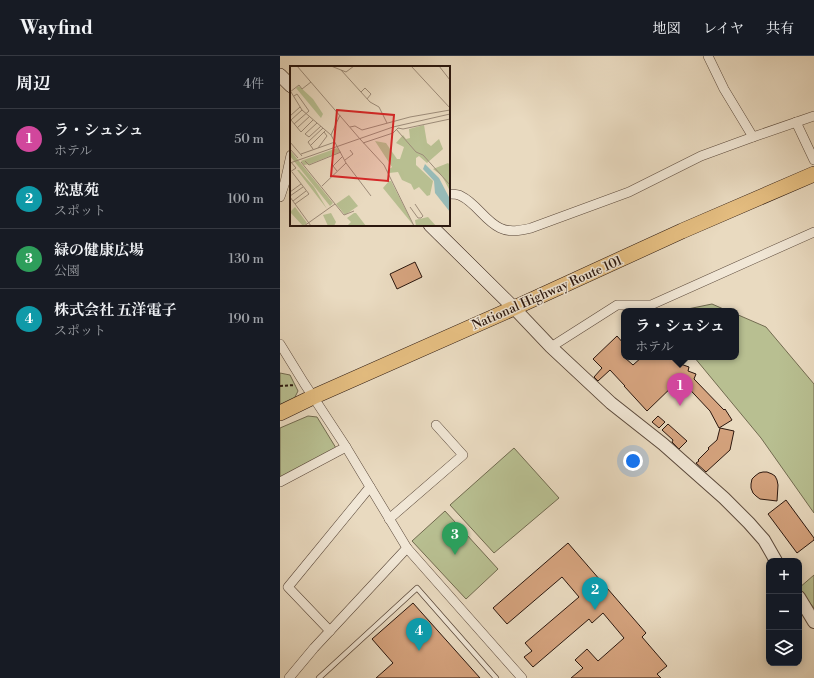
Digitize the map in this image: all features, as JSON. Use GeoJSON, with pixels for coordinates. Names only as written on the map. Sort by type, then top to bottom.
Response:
{"type":"FeatureCollection","features":[{"type":"Feature","properties":{"kind":"highway","name":"National Highway Route 101"},"geometry":{"type":"LineString","coordinates":[[280,413],[682,231],[814,174]]}},
{"type":"Feature","properties":{"kind":"main road"},"geometry":{"type":"LineString","coordinates":[[280,75],[290,85]]}},
{"type":"Feature","properties":{"kind":"main road"},"geometry":{"type":"LineString","coordinates":[[431,226],[514,308]]}},
{"type":"Feature","properties":{"kind":"street"},"geometry":{"type":"LineString","coordinates":[[708,56],[724,89],[753,136]]}},
{"type":"Feature","properties":{"kind":"street"},"geometry":{"type":"LineString","coordinates":[[450,194],[460,195],[472,203],[501,229],[516,231],[532,228],[629,192],[701,156],[753,136],[814,116]]}},
{"type":"Feature","properties":{"kind":"street"},"geometry":{"type":"LineString","coordinates":[[796,122],[814,160]]}},
{"type":"Feature","properties":{"kind":"street"},"geometry":{"type":"LineString","coordinates":[[280,197],[290,160]]}},
{"type":"Feature","properties":{"kind":"street"},"geometry":{"type":"LineString","coordinates":[[551,347],[617,305],[651,305],[814,232]]}},
{"type":"Feature","properties":{"kind":"street"},"geometry":{"type":"LineString","coordinates":[[514,308],[551,347],[611,403],[663,444],[724,498],[764,540],[774,558]]}},
{"type":"Feature","properties":{"kind":"street"},"geometry":{"type":"LineString","coordinates":[[280,344],[284,359],[304,383],[346,447],[407,548],[522,678]]}},
{"type":"Feature","properties":{"kind":"street"},"geometry":{"type":"LineString","coordinates":[[389,519],[463,455],[436,425]]}},
{"type":"Feature","properties":{"kind":"street"},"geometry":{"type":"LineString","coordinates":[[280,482],[346,447]]}},
{"type":"Feature","properties":{"kind":"street"},"geometry":{"type":"LineString","coordinates":[[330,631],[288,587],[370,487]]}},
{"type":"Feature","properties":{"kind":"street"},"geometry":{"type":"LineString","coordinates":[[289,678],[330,631],[407,548]]}},
{"type":"Feature","properties":{"kind":"street"},"geometry":{"type":"LineString","coordinates":[[802,603],[814,622]]}},
{"type":"Feature","properties":{"kind":"lane"},"geometry":{"type":"LineString","coordinates":[[319,678],[417,588],[496,678]]}},
{"type":"Feature","properties":{"kind":"path"},"geometry":{"type":"LineString","coordinates":[[280,386],[304,383]]}},
{"type":"Feature","properties":{"kind":"green space"},"geometry":{"type":"Polygon","coordinates":[[[712,304],[721,308],[693,308],[712,304]]]}},
{"type":"Feature","properties":{"kind":"green space"},"geometry":{"type":"Polygon","coordinates":[[[739,315],[766,327],[814,384],[814,513],[761,438],[696,360],[739,360],[739,315]]]}},
{"type":"Feature","properties":{"kind":"green space"},"geometry":{"type":"Polygon","coordinates":[[[280,373],[290,375],[298,391],[294,399],[280,405],[280,373]]]}},
{"type":"Feature","properties":{"kind":"green space"},"geometry":{"type":"Polygon","coordinates":[[[308,416],[317,417],[336,448],[280,478],[280,428],[308,416]]]}},
{"type":"Feature","properties":{"kind":"green space"},"geometry":{"type":"Polygon","coordinates":[[[514,448],[559,498],[494,553],[450,505],[514,448]]]}},
{"type":"Feature","properties":{"kind":"green space"},"geometry":{"type":"Polygon","coordinates":[[[445,511],[498,569],[466,599],[412,541],[445,511]]]}},
{"type":"Feature","properties":{"kind":"green space"},"geometry":{"type":"Polygon","coordinates":[[[814,575],[814,608],[802,593],[802,585],[814,575]]]}},
{"type":"Feature","properties":{"kind":"building"},"geometry":{"type":"Polygon","coordinates":[[[415,262],[422,277],[397,289],[390,274],[415,262]]]}},
{"type":"Feature","properties":{"kind":"building"},"geometry":{"type":"Polygon","coordinates":[[[617,336],[621,341],[621,360],[627,360],[633,365],[639,360],[673,360],[689,367],[688,371],[696,374],[694,379],[724,410],[725,409],[732,420],[719,428],[710,411],[680,379],[647,411],[610,370],[598,381],[594,377],[602,368],[593,359],[617,336]]]}},
{"type":"Feature","properties":{"kind":"building"},"geometry":{"type":"Polygon","coordinates":[[[658,416],[665,422],[659,428],[652,422],[658,416]]]}},
{"type":"Feature","properties":{"kind":"building"},"geometry":{"type":"Polygon","coordinates":[[[668,424],[687,441],[679,449],[672,442],[673,440],[662,430],[668,424]]]}},
{"type":"Feature","properties":{"kind":"building"},"geometry":{"type":"Polygon","coordinates":[[[720,428],[734,431],[730,450],[706,472],[696,463],[709,449],[708,448],[717,440],[720,428]]]}},
{"type":"Feature","properties":{"kind":"building"},"geometry":{"type":"Polygon","coordinates":[[[763,472],[772,474],[777,480],[777,501],[760,499],[753,493],[751,488],[752,479],[759,473],[763,472]]]}},
{"type":"Feature","properties":{"kind":"building"},"geometry":{"type":"Polygon","coordinates":[[[786,500],[814,538],[814,540],[797,553],[768,514],[786,500]]]}},
{"type":"Feature","properties":{"kind":"building"},"geometry":{"type":"Polygon","coordinates":[[[568,543],[646,633],[642,637],[667,666],[657,674],[661,678],[571,678],[583,668],[575,660],[587,649],[598,661],[624,638],[603,613],[592,623],[589,619],[533,667],[524,657],[532,651],[525,643],[579,597],[562,577],[507,624],[493,608],[568,543]]]}},
{"type":"Feature","properties":{"kind":"building"},"geometry":{"type":"Polygon","coordinates":[[[413,603],[480,678],[376,678],[393,663],[372,639],[413,603]]]}},
{"type":"Feature","properties":{"kind":"place","name":"ラ・シュシュ"},"geometry":{"type":"Point","coordinates":[680,406]}},
{"type":"Feature","properties":{"kind":"place","name":"緑の健康広場"},"geometry":{"type":"Point","coordinates":[455,555]}},
{"type":"Feature","properties":{"kind":"place","name":"松恵苑"},"geometry":{"type":"Point","coordinates":[595,610]}},
{"type":"Feature","properties":{"kind":"place","name":"株式会社 五洋電子"},"geometry":{"type":"Point","coordinates":[419,651]}}]}
